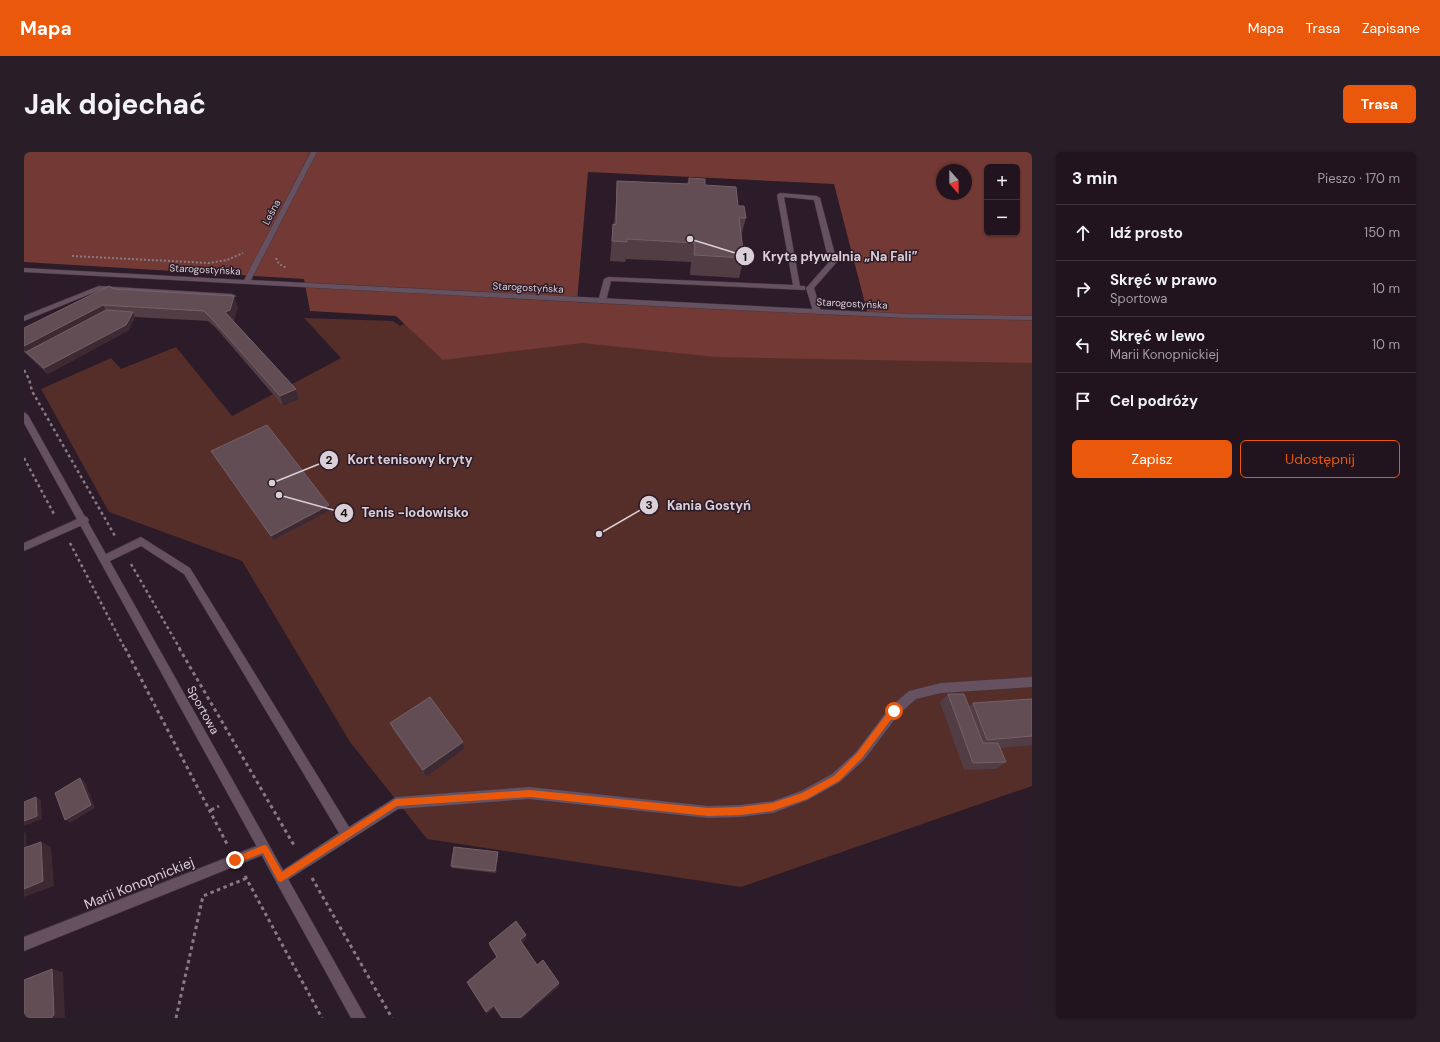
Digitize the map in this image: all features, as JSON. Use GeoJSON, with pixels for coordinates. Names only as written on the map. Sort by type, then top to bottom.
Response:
{"type":"FeatureCollection","features":[{"type":"Feature","properties":{"kind":"street","name":"Leśna"},"geometry":{"type":"LineString","coordinates":[[246,282],[314,152]]}},
{"type":"Feature","properties":{"kind":"street"},"geometry":{"type":"LineString","coordinates":[[797,287],[780,195],[817,198],[833,262],[810,288]]}},
{"type":"Feature","properties":{"kind":"street","name":"Starogostyńska"},"geometry":{"type":"LineString","coordinates":[[24,270],[909,316],[1032,318]]}},
{"type":"Feature","properties":{"kind":"street"},"geometry":{"type":"LineString","coordinates":[[602,301],[608,279],[810,288]]}},
{"type":"Feature","properties":{"kind":"street"},"geometry":{"type":"LineString","coordinates":[[24,319],[99,288],[232,296]]}},
{"type":"Feature","properties":{"kind":"street"},"geometry":{"type":"LineString","coordinates":[[810,288],[817,311]]}},
{"type":"Feature","properties":{"kind":"street","name":"Sportowa"},"geometry":{"type":"LineString","coordinates":[[24,415],[84,520],[264,849],[360,1018]]}},
{"type":"Feature","properties":{"kind":"street"},"geometry":{"type":"LineString","coordinates":[[24,547],[84,520]]}},
{"type":"Feature","properties":{"kind":"street"},"geometry":{"type":"LineString","coordinates":[[105,559],[141,541],[187,571],[347,834]]}},
{"type":"Feature","properties":{"kind":"street"},"geometry":{"type":"LineString","coordinates":[[281,878],[396,803],[530,793],[708,812],[740,811],[772,807],[804,796],[836,778],[860,756],[894,711],[913,694],[941,688],[1032,682]]}},
{"type":"Feature","properties":{"kind":"street","name":"Marii Konopnickiej"},"geometry":{"type":"LineString","coordinates":[[24,944],[264,849]]}},
{"type":"Feature","properties":{"kind":"path"},"geometry":{"type":"LineString","coordinates":[[24,370],[30,379],[32,391],[392,1018]]}},
{"type":"Feature","properties":{"kind":"path"},"geometry":{"type":"LineString","coordinates":[[24,458],[211,810]]}},
{"type":"Feature","properties":{"kind":"path"},"geometry":{"type":"LineString","coordinates":[[176,1018],[203,896],[247,878],[322,1018]]}},
{"type":"Feature","properties":{"kind":"shaded area"},"geometry":{"type":"Polygon","coordinates":[[[24,152],[1032,152],[1032,363],[715,357],[582,343],[443,360],[396,316],[310,311],[304,279],[24,262],[24,152]],[[588,172],[577,302],[868,315],[834,184],[588,172]]]}},
{"type":"Feature","properties":{"kind":"shaded area"},"geometry":{"type":"Polygon","coordinates":[[[429,310],[1032,343],[1032,786],[741,887],[427,839],[350,742],[242,561],[109,512],[41,389],[111,358],[121,369],[176,347],[232,416],[341,358],[304,318],[393,321],[400,326],[429,310]]]}},
{"type":"Feature","properties":{"kind":"building"},"geometry":{"type":"Polygon","coordinates":[[[689,178],[705,179],[705,185],[736,187],[738,206],[744,206],[746,218],[739,218],[744,258],[694,255],[695,243],[627,239],[627,242],[612,241],[613,224],[616,225],[617,181],[689,184],[689,178]]]}},
{"type":"Feature","properties":{"kind":"building"},"geometry":{"type":"Polygon","coordinates":[[[109,286],[114,289],[234,296],[230,310],[225,312],[296,389],[280,396],[204,311],[103,305],[24,346],[24,328],[109,286]]]}},
{"type":"Feature","properties":{"kind":"building"},"geometry":{"type":"Polygon","coordinates":[[[106,310],[133,312],[126,325],[44,368],[26,352],[106,310]]]}},
{"type":"Feature","properties":{"kind":"building"},"geometry":{"type":"Polygon","coordinates":[[[267,425],[329,505],[271,536],[211,451],[267,425]]]}},
{"type":"Feature","properties":{"kind":"building"},"geometry":{"type":"Polygon","coordinates":[[[948,694],[964,694],[983,743],[998,743],[1006,762],[973,763],[948,694]]]}},
{"type":"Feature","properties":{"kind":"building"},"geometry":{"type":"Polygon","coordinates":[[[430,697],[463,742],[423,770],[390,723],[430,697]]]}},
{"type":"Feature","properties":{"kind":"building"},"geometry":{"type":"Polygon","coordinates":[[[1032,699],[1032,736],[987,740],[973,703],[1032,699]]]}},
{"type":"Feature","properties":{"kind":"building"},"geometry":{"type":"Polygon","coordinates":[[[80,778],[91,805],[65,820],[55,793],[80,778]]]}},
{"type":"Feature","properties":{"kind":"building"},"geometry":{"type":"Polygon","coordinates":[[[36,797],[37,816],[24,821],[24,802],[36,797]]]}},
{"type":"Feature","properties":{"kind":"building"},"geometry":{"type":"Polygon","coordinates":[[[41,842],[43,881],[24,889],[24,848],[41,842]]]}},
{"type":"Feature","properties":{"kind":"building"},"geometry":{"type":"Polygon","coordinates":[[[454,847],[498,852],[495,871],[451,866],[454,847]]]}},
{"type":"Feature","properties":{"kind":"building"},"geometry":{"type":"Polygon","coordinates":[[[516,921],[526,935],[520,940],[537,965],[543,960],[559,983],[520,1018],[502,1018],[494,1005],[486,1012],[467,982],[497,957],[489,943],[516,921]]]}},
{"type":"Feature","properties":{"kind":"building"},"geometry":{"type":"Polygon","coordinates":[[[52,969],[54,1015],[52,1018],[24,1018],[24,980],[52,969]]]}},
{"type":"Feature","properties":{"kind":"place","name":"Kryta pływalnia „Na Fali”"},"geometry":{"type":"Point","coordinates":[690,239]}},
{"type":"Feature","properties":{"kind":"place","name":"Kort tenisowy kryty"},"geometry":{"type":"Point","coordinates":[272,483]}},
{"type":"Feature","properties":{"kind":"place","name":"Tenis -lodowisko"},"geometry":{"type":"Point","coordinates":[279,495]}},
{"type":"Feature","properties":{"kind":"place","name":"Kania Gostyń"},"geometry":{"type":"Point","coordinates":[599,534]}},
{"type":"Feature","properties":{"kind":"route"},"geometry":{"type":"LineString","coordinates":[[235,860],[264,849],[281,878],[396,803],[530,793],[708,812],[740,811],[772,807],[804,796],[836,778],[860,756],[877,731],[894,711]]}}]}
